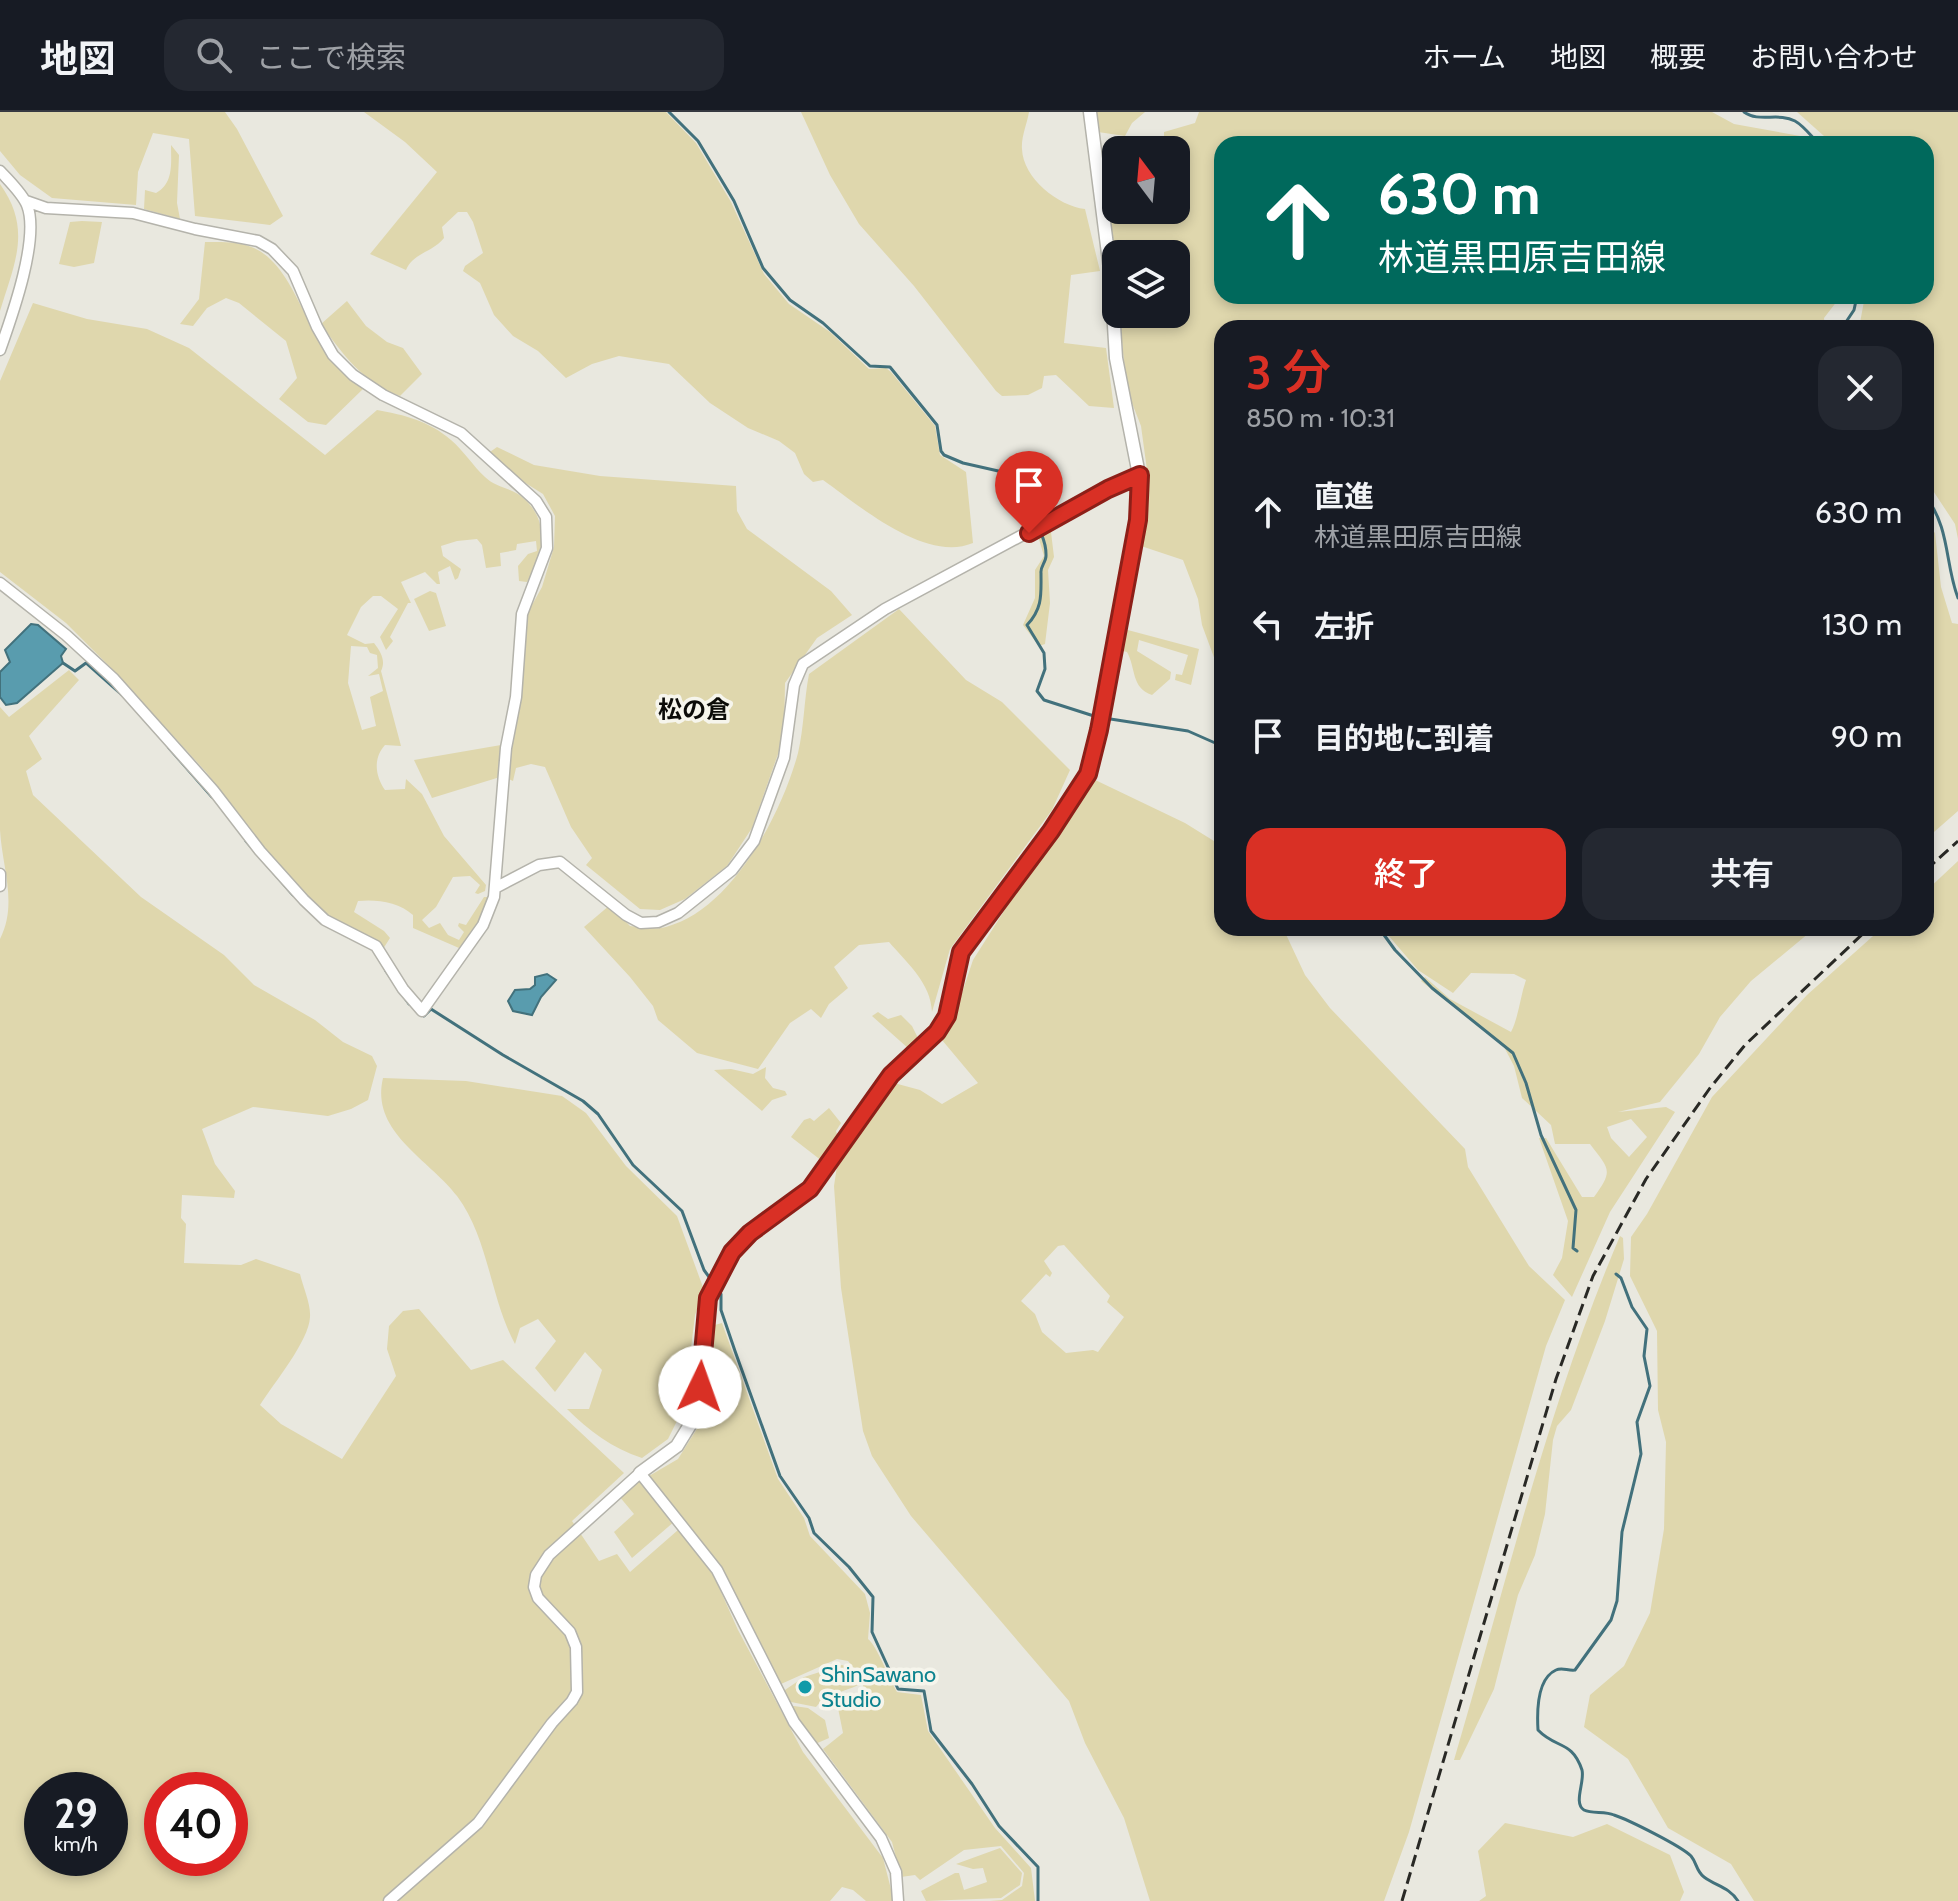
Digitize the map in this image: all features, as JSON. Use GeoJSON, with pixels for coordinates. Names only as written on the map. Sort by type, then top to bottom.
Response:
{"type":"FeatureCollection","features":[{"type":"Feature","properties":{"kind":"street"},"geometry":{"type":"LineString","coordinates":[[389,1901],[478,1823],[577,1692],[576,1647],[570,1632],[538,1598],[534,1587],[536,1575],[549,1555],[640,1473],[677,1446],[693,1420],[700,1387],[708,1298],[732,1252],[750,1233],[810,1189],[891,1075],[937,1032],[947,1016],[961,952],[1051,831],[1088,774],[1138,520],[1140,475],[1116,358],[1111,277],[1090,112]]}},
{"type":"Feature","properties":{"kind":"street"},"geometry":{"type":"LineString","coordinates":[[0,171],[26,201],[46,208],[133,213],[258,241],[272,249],[293,271],[317,327],[333,355],[353,375],[383,395],[461,433],[536,501],[546,517],[547,548],[522,614],[516,697],[506,748],[495,888],[489,914],[422,1011],[403,989],[373,943],[325,920],[304,900],[260,851],[213,790],[114,679],[66,635],[0,583]]}},
{"type":"Feature","properties":{"kind":"street"},"geometry":{"type":"LineString","coordinates":[[0,350],[30,237],[26,201]]}},
{"type":"Feature","properties":{"kind":"street"},"geometry":{"type":"LineString","coordinates":[[495,888],[539,865],[560,862],[626,915],[641,923],[658,922],[678,913],[732,870],[754,841],[784,758],[794,685],[803,664],[885,609],[1108,489],[1140,475]]}},
{"type":"Feature","properties":{"kind":"street"},"geometry":{"type":"LineString","coordinates":[[0,874],[0,886]]}},
{"type":"Feature","properties":{"kind":"street"},"geometry":{"type":"LineString","coordinates":[[640,1473],[717,1570],[794,1722],[881,1838],[896,1872],[898,1901]]}},
{"type":"Feature","properties":{"kind":"shaded area"},"geometry":{"type":"Polygon","coordinates":[[[0,112],[225,112],[283,216],[270,225],[195,216],[189,139],[153,133],[138,172],[136,205],[52,198],[20,175],[0,151],[0,112]]]}},
{"type":"Feature","properties":{"kind":"shaded area"},"geometry":{"type":"Polygon","coordinates":[[[364,112],[666,112],[696,143],[731,202],[764,274],[789,304],[830,332],[869,369],[886,368],[891,372],[935,426],[940,455],[966,472],[973,543],[954,547],[914,539],[874,517],[823,480],[813,482],[804,474],[795,453],[710,403],[669,364],[619,356],[592,364],[566,378],[538,351],[513,336],[494,315],[480,283],[463,271],[483,253],[467,212],[458,212],[442,227],[444,238],[413,260],[406,270],[370,254],[437,172],[405,142],[364,112]]]}},
{"type":"Feature","properties":{"kind":"shaded area"},"geometry":{"type":"Polygon","coordinates":[[[801,112],[1029,112],[1022,144],[1028,170],[1053,196],[1085,209],[1100,271],[1071,275],[1064,343],[1106,348],[1114,408],[1089,406],[1056,375],[1044,376],[1042,388],[1028,395],[1002,396],[996,391],[914,286],[859,224],[830,175],[801,112]]]}},
{"type":"Feature","properties":{"kind":"shaded area"},"geometry":{"type":"Polygon","coordinates":[[[1095,112],[1145,112],[1132,123],[1125,136],[1098,132],[1095,112]]]}},
{"type":"Feature","properties":{"kind":"shaded area"},"geometry":{"type":"Polygon","coordinates":[[[1199,112],[1712,112],[1734,124],[1800,136],[1214,136],[1214,304],[1835,304],[1824,320],[1214,320],[1214,657],[1202,625],[1198,599],[1183,560],[1141,546],[1147,470],[1141,426],[1127,390],[1120,328],[1190,328],[1190,240],[1113,240],[1110,224],[1190,224],[1190,136],[1164,136],[1164,132],[1195,123],[1199,112]]]}},
{"type":"Feature","properties":{"kind":"shaded area"},"geometry":{"type":"Polygon","coordinates":[[[1797,112],[1958,112],[1958,539],[1955,524],[1934,492],[1934,320],[1860,320],[1864,304],[1934,304],[1934,136],[1824,136],[1797,112]]]}},
{"type":"Feature","properties":{"kind":"shaded area"},"geometry":{"type":"Polygon","coordinates":[[[171,145],[179,155],[177,203],[180,219],[144,209],[145,190],[156,193],[169,178],[171,145]]]}},
{"type":"Feature","properties":{"kind":"shaded area"},"geometry":{"type":"Polygon","coordinates":[[[0,184],[16,216],[18,246],[0,311],[0,184]]]}},
{"type":"Feature","properties":{"kind":"shaded area"},"geometry":{"type":"Polygon","coordinates":[[[70,222],[102,222],[94,263],[74,267],[59,264],[70,222]]]}},
{"type":"Feature","properties":{"kind":"shaded area"},"geometry":{"type":"Polygon","coordinates":[[[205,242],[242,244],[270,259],[295,294],[329,356],[345,374],[364,388],[326,425],[308,422],[279,399],[297,378],[286,341],[239,303],[226,298],[207,308],[193,326],[180,324],[199,299],[205,242]]]}},
{"type":"Feature","properties":{"kind":"shaded area"},"geometry":{"type":"Polygon","coordinates":[[[347,301],[366,326],[387,342],[403,348],[422,374],[400,396],[365,375],[346,357],[321,324],[347,301]]]}},
{"type":"Feature","properties":{"kind":"shaded area"},"geometry":{"type":"Polygon","coordinates":[[[33,303],[87,319],[147,329],[189,348],[325,455],[377,410],[397,414],[443,433],[489,480],[529,503],[536,514],[542,536],[538,560],[527,582],[519,581],[518,566],[528,554],[537,551],[536,541],[517,544],[516,550],[500,553],[501,566],[486,568],[482,545],[477,539],[457,541],[441,546],[443,556],[461,569],[458,578],[455,580],[450,566],[438,572],[440,584],[425,572],[401,582],[411,603],[408,603],[390,637],[393,641],[386,650],[380,637],[398,609],[381,596],[373,596],[361,607],[347,635],[365,644],[374,643],[383,660],[381,671],[401,746],[385,745],[381,750],[377,773],[382,785],[385,790],[405,789],[406,779],[422,794],[444,836],[486,885],[485,891],[478,894],[475,893],[480,885],[470,876],[453,877],[436,907],[422,920],[429,928],[440,923],[448,935],[459,940],[464,932],[459,923],[466,925],[484,897],[488,897],[478,926],[464,944],[459,948],[413,928],[413,915],[387,902],[358,901],[354,912],[390,938],[383,949],[329,918],[294,886],[206,772],[114,671],[66,623],[0,572],[0,381],[33,303]],[[351,646],[348,683],[362,730],[376,726],[370,697],[383,691],[379,674],[368,676],[378,668],[377,655],[370,653],[367,647],[351,646]]]}},
{"type":"Feature","properties":{"kind":"shaded area"},"geometry":{"type":"Polygon","coordinates":[[[497,447],[534,465],[600,476],[736,486],[737,511],[747,529],[831,591],[852,615],[817,638],[785,683],[784,737],[752,828],[727,866],[685,899],[660,910],[640,909],[586,865],[592,858],[571,827],[545,767],[531,764],[516,768],[513,781],[506,778],[520,699],[527,614],[542,587],[554,547],[555,516],[543,494],[511,474],[490,452],[497,447]]]}},
{"type":"Feature","properties":{"kind":"shaded area"},"geometry":{"type":"Polygon","coordinates":[[[1074,513],[1051,532],[1054,557],[1048,570],[1050,603],[1045,644],[1039,646],[1023,625],[1035,598],[1035,570],[1044,556],[1038,536],[1041,529],[1074,513]]]}},
{"type":"Feature","properties":{"kind":"shaded area"},"geometry":{"type":"Polygon","coordinates":[[[1934,532],[1941,587],[1952,623],[1958,624],[1958,811],[1934,832],[1934,532]]]}},
{"type":"Feature","properties":{"kind":"shaded area"},"geometry":{"type":"Polygon","coordinates":[[[430,591],[436,593],[446,626],[429,631],[414,599],[430,591]]]}},
{"type":"Feature","properties":{"kind":"shaded area"},"geometry":{"type":"Polygon","coordinates":[[[899,609],[966,680],[1002,702],[1070,770],[1052,810],[950,949],[932,1012],[923,983],[889,942],[859,945],[834,967],[848,988],[829,1004],[821,1018],[811,1009],[790,1023],[758,1069],[697,1053],[658,1020],[653,1006],[630,977],[584,927],[610,905],[630,926],[666,927],[690,917],[733,880],[767,830],[790,777],[802,734],[809,674],[899,609]]]}},
{"type":"Feature","properties":{"kind":"shaded area"},"geometry":{"type":"Polygon","coordinates":[[[1124,629],[1199,649],[1191,685],[1175,680],[1176,674],[1182,675],[1188,655],[1139,640],[1137,651],[1171,672],[1170,679],[1152,695],[1140,688],[1127,652],[1119,650],[1124,629]]]}},
{"type":"Feature","properties":{"kind":"shaded area"},"geometry":{"type":"Polygon","coordinates":[[[69,670],[79,680],[29,736],[42,759],[26,771],[33,795],[141,897],[224,955],[254,985],[315,1020],[343,1042],[372,1056],[377,1066],[368,1100],[351,1109],[328,1116],[253,1107],[202,1129],[215,1164],[235,1191],[234,1198],[182,1195],[181,1218],[186,1224],[184,1263],[241,1265],[256,1259],[300,1274],[309,1307],[310,1317],[304,1338],[260,1405],[281,1424],[342,1459],[396,1376],[387,1349],[389,1326],[403,1311],[419,1309],[471,1370],[503,1360],[624,1473],[572,1521],[599,1561],[617,1554],[630,1572],[678,1530],[713,1574],[738,1630],[803,1752],[883,1858],[894,1901],[866,1901],[853,1890],[842,1887],[830,1901],[0,1901],[0,939],[8,912],[8,885],[0,830],[0,707],[9,717],[69,670]]]}},
{"type":"Feature","properties":{"kind":"shaded area"},"geometry":{"type":"Polygon","coordinates":[[[501,745],[500,777],[432,798],[414,760],[501,745]]]}},
{"type":"Feature","properties":{"kind":"shaded area"},"geometry":{"type":"Polygon","coordinates":[[[1089,777],[1185,823],[1214,841],[1214,936],[1287,936],[1305,975],[1330,1008],[1465,1149],[1468,1167],[1529,1266],[1565,1300],[1546,1346],[1409,1832],[1384,1901],[1150,1901],[1124,1818],[1085,1743],[1069,1701],[911,1516],[872,1456],[863,1431],[841,1288],[834,1186],[837,1166],[894,1083],[920,1090],[942,1104],[978,1083],[942,1040],[973,960],[1089,777]],[[1064,1245],[1058,1246],[1044,1261],[1052,1273],[1050,1277],[1046,1274],[1021,1301],[1035,1314],[1042,1332],[1066,1353],[1098,1352],[1124,1317],[1107,1302],[1110,1296],[1064,1245]]]}},
{"type":"Feature","properties":{"kind":"shaded area"},"geometry":{"type":"Polygon","coordinates":[[[1958,861],[1958,1901],[1754,1901],[1731,1864],[1668,1828],[1628,1759],[1584,1727],[1590,1695],[1624,1666],[1650,1613],[1664,1529],[1666,1442],[1658,1410],[1657,1331],[1630,1276],[1631,1237],[1712,1097],[1807,995],[1873,936],[1934,936],[1934,884],[1958,861]]]}},
{"type":"Feature","properties":{"kind":"shaded area"},"geometry":{"type":"Polygon","coordinates":[[[1389,936],[1805,936],[1751,981],[1720,1017],[1699,1054],[1660,1102],[1618,1112],[1666,1107],[1675,1112],[1610,1212],[1572,1297],[1553,1275],[1562,1258],[1568,1221],[1539,1138],[1546,1138],[1582,1197],[1594,1197],[1607,1170],[1590,1144],[1555,1144],[1551,1125],[1522,1098],[1514,1066],[1503,1045],[1421,981],[1425,977],[1450,999],[1511,1032],[1526,980],[1514,974],[1471,973],[1453,993],[1418,970],[1389,936]],[[1631,1119],[1607,1127],[1611,1138],[1629,1157],[1647,1137],[1631,1119]]]}},
{"type":"Feature","properties":{"kind":"shaded area"},"geometry":{"type":"Polygon","coordinates":[[[878,1012],[888,1019],[901,1015],[912,1026],[919,1040],[909,1049],[872,1016],[878,1012]]]}},
{"type":"Feature","properties":{"kind":"shaded area"},"geometry":{"type":"Polygon","coordinates":[[[766,1067],[765,1078],[773,1088],[785,1091],[787,1095],[772,1100],[762,1111],[714,1070],[731,1069],[753,1074],[766,1067]]]}},
{"type":"Feature","properties":{"kind":"shaded area"},"geometry":{"type":"Polygon","coordinates":[[[383,1078],[466,1081],[562,1096],[586,1113],[626,1166],[677,1216],[704,1290],[695,1315],[684,1407],[668,1439],[642,1458],[611,1444],[592,1432],[567,1409],[589,1409],[602,1370],[585,1352],[555,1392],[535,1368],[556,1341],[538,1319],[520,1328],[515,1344],[468,1213],[457,1196],[393,1129],[381,1097],[383,1078]]]}},
{"type":"Feature","properties":{"kind":"shaded area"},"geometry":{"type":"Polygon","coordinates":[[[829,1108],[841,1123],[836,1131],[839,1140],[822,1161],[791,1137],[804,1120],[810,1118],[814,1121],[829,1108]]]}},
{"type":"Feature","properties":{"kind":"shaded area"},"geometry":{"type":"Polygon","coordinates":[[[1620,1236],[1623,1238],[1624,1259],[1605,1321],[1571,1410],[1557,1426],[1545,1514],[1535,1555],[1518,1595],[1494,1689],[1460,1760],[1454,1760],[1550,1430],[1594,1300],[1620,1236]]]}},
{"type":"Feature","properties":{"kind":"shaded area"},"geometry":{"type":"Polygon","coordinates":[[[722,1323],[778,1479],[804,1518],[810,1536],[865,1594],[870,1613],[868,1639],[897,1692],[921,1695],[928,1731],[995,1828],[1031,1868],[1035,1901],[990,1901],[1002,1900],[1022,1886],[1024,1873],[1001,1846],[964,1850],[920,1880],[915,1875],[901,1877],[892,1842],[823,1749],[843,1733],[837,1703],[862,1694],[864,1681],[848,1661],[837,1659],[781,1684],[748,1626],[722,1569],[649,1476],[678,1459],[703,1419],[711,1326],[722,1323]]]}},
{"type":"Feature","properties":{"kind":"shaded area"},"geometry":{"type":"Polygon","coordinates":[[[638,1482],[645,1482],[675,1521],[632,1558],[614,1532],[634,1514],[619,1496],[638,1482]]]}},
{"type":"Feature","properties":{"kind":"shaded area"},"geometry":{"type":"Polygon","coordinates":[[[842,1665],[849,1668],[858,1685],[830,1696],[816,1707],[786,1701],[782,1692],[804,1677],[842,1665]]]}},
{"type":"Feature","properties":{"kind":"shaded area"},"geometry":{"type":"Polygon","coordinates":[[[790,1707],[808,1708],[825,1720],[829,1738],[813,1745],[790,1707]]]}},
{"type":"Feature","properties":{"kind":"shaded area"},"geometry":{"type":"Polygon","coordinates":[[[1505,1823],[1573,1837],[1607,1824],[1670,1855],[1684,1892],[1680,1901],[1479,1901],[1486,1896],[1478,1851],[1505,1823]]]}},
{"type":"Feature","properties":{"kind":"shaded area"},"geometry":{"type":"Polygon","coordinates":[[[1000,1848],[1022,1873],[1020,1885],[1001,1898],[926,1901],[921,1891],[955,1873],[959,1873],[964,1890],[987,1882],[983,1868],[973,1869],[956,1864],[1000,1848]]]}},
{"type":"Feature","properties":{"kind":"water"},"geometry":{"type":"Polygon","coordinates":[[[31,624],[38,625],[66,649],[61,656],[63,663],[17,703],[6,705],[0,697],[0,672],[10,662],[5,650],[31,624]]]}},
{"type":"Feature","properties":{"kind":"water"},"geometry":{"type":"Polygon","coordinates":[[[547,974],[556,980],[541,997],[532,1015],[513,1011],[508,1001],[515,990],[530,989],[535,985],[535,977],[547,974]]]}},
{"type":"Feature","properties":{"kind":"waterway"},"geometry":{"type":"LineString","coordinates":[[669,112],[698,141],[734,201],[763,268],[790,300],[823,323],[870,366],[890,367],[937,425],[944,455],[963,463],[1016,475],[1021,497],[1045,545],[1040,600],[1036,613],[1027,625],[1044,653],[1045,669],[1037,691],[1044,700],[1097,717]]}},
{"type":"Feature","properties":{"kind":"waterway"},"geometry":{"type":"LineString","coordinates":[[1744,112],[1756,117],[1789,118],[1812,136]]}},
{"type":"Feature","properties":{"kind":"waterway"},"geometry":{"type":"LineString","coordinates":[[1847,320],[1855,304]]}},
{"type":"Feature","properties":{"kind":"waterway"},"geometry":{"type":"LineString","coordinates":[[1934,509],[1958,598]]}},
{"type":"Feature","properties":{"kind":"waterway"},"geometry":{"type":"LineString","coordinates":[[63,663],[75,671],[86,663],[122,695]]}},
{"type":"Feature","properties":{"kind":"waterway"},"geometry":{"type":"LineString","coordinates":[[1104,718],[1188,731],[1214,742]]}},
{"type":"Feature","properties":{"kind":"waterway"},"geometry":{"type":"LineString","coordinates":[[169,748],[212,797]]}},
{"type":"Feature","properties":{"kind":"waterway"},"geometry":{"type":"LineString","coordinates":[[246,841],[293,895]]}},
{"type":"Feature","properties":{"kind":"waterway"},"geometry":{"type":"LineString","coordinates":[[307,909],[322,923]]}},
{"type":"Feature","properties":{"kind":"waterway"},"geometry":{"type":"LineString","coordinates":[[1385,936],[1432,988],[1513,1053],[1526,1083],[1541,1135],[1576,1210],[1573,1248],[1577,1251]]}},
{"type":"Feature","properties":{"kind":"waterway"},"geometry":{"type":"LineString","coordinates":[[386,971],[409,1004]]}},
{"type":"Feature","properties":{"kind":"waterway"},"geometry":{"type":"LineString","coordinates":[[421,1014],[424,1016],[431,1009],[583,1101],[598,1114],[633,1165],[682,1211],[704,1270],[712,1281]]}},
{"type":"Feature","properties":{"kind":"waterway"},"geometry":{"type":"LineString","coordinates":[[1616,1274],[1647,1329],[1644,1356],[1650,1386],[1637,1422],[1641,1454],[1622,1532],[1617,1601],[1611,1620],[1575,1670],[1558,1669],[1549,1674],[1539,1697],[1538,1730],[1568,1749],[1578,1760],[1582,1770],[1579,1802],[1584,1810],[1621,1818],[1677,1846],[1691,1856],[1701,1875],[1738,1901]]}},
{"type":"Feature","properties":{"kind":"waterway"},"geometry":{"type":"LineString","coordinates":[[716,1287],[721,1294],[721,1310],[780,1476],[809,1518],[814,1533],[849,1567],[873,1597],[872,1632],[898,1689],[924,1691],[931,1731],[972,1784],[999,1826],[1038,1867],[1038,1901]]}},
{"type":"Feature","properties":{"kind":"railway"},"geometry":{"type":"LineString","coordinates":[[1934,863],[1958,841]]}},
{"type":"Feature","properties":{"kind":"railway"},"geometry":{"type":"LineString","coordinates":[[1402,1901],[1556,1379],[1593,1276],[1646,1179],[1710,1088],[1745,1045],[1861,936]]}},
{"type":"Feature","properties":{"kind":"place","name":"ShinSawano Studio"},"geometry":{"type":"Point","coordinates":[805,1687]}},
{"type":"Feature","properties":{"kind":"district","name":"松の倉"},"geometry":{"type":"Point","coordinates":[694,709]}},
{"type":"Feature","properties":{"kind":"route"},"geometry":{"type":"LineString","coordinates":[[700,1387],[708,1298],[732,1252],[750,1233],[810,1189],[891,1075],[943,1024],[961,952],[1051,831],[1088,774],[1095,752],[1138,520],[1140,475],[1079,504],[1029,533]]}}]}
